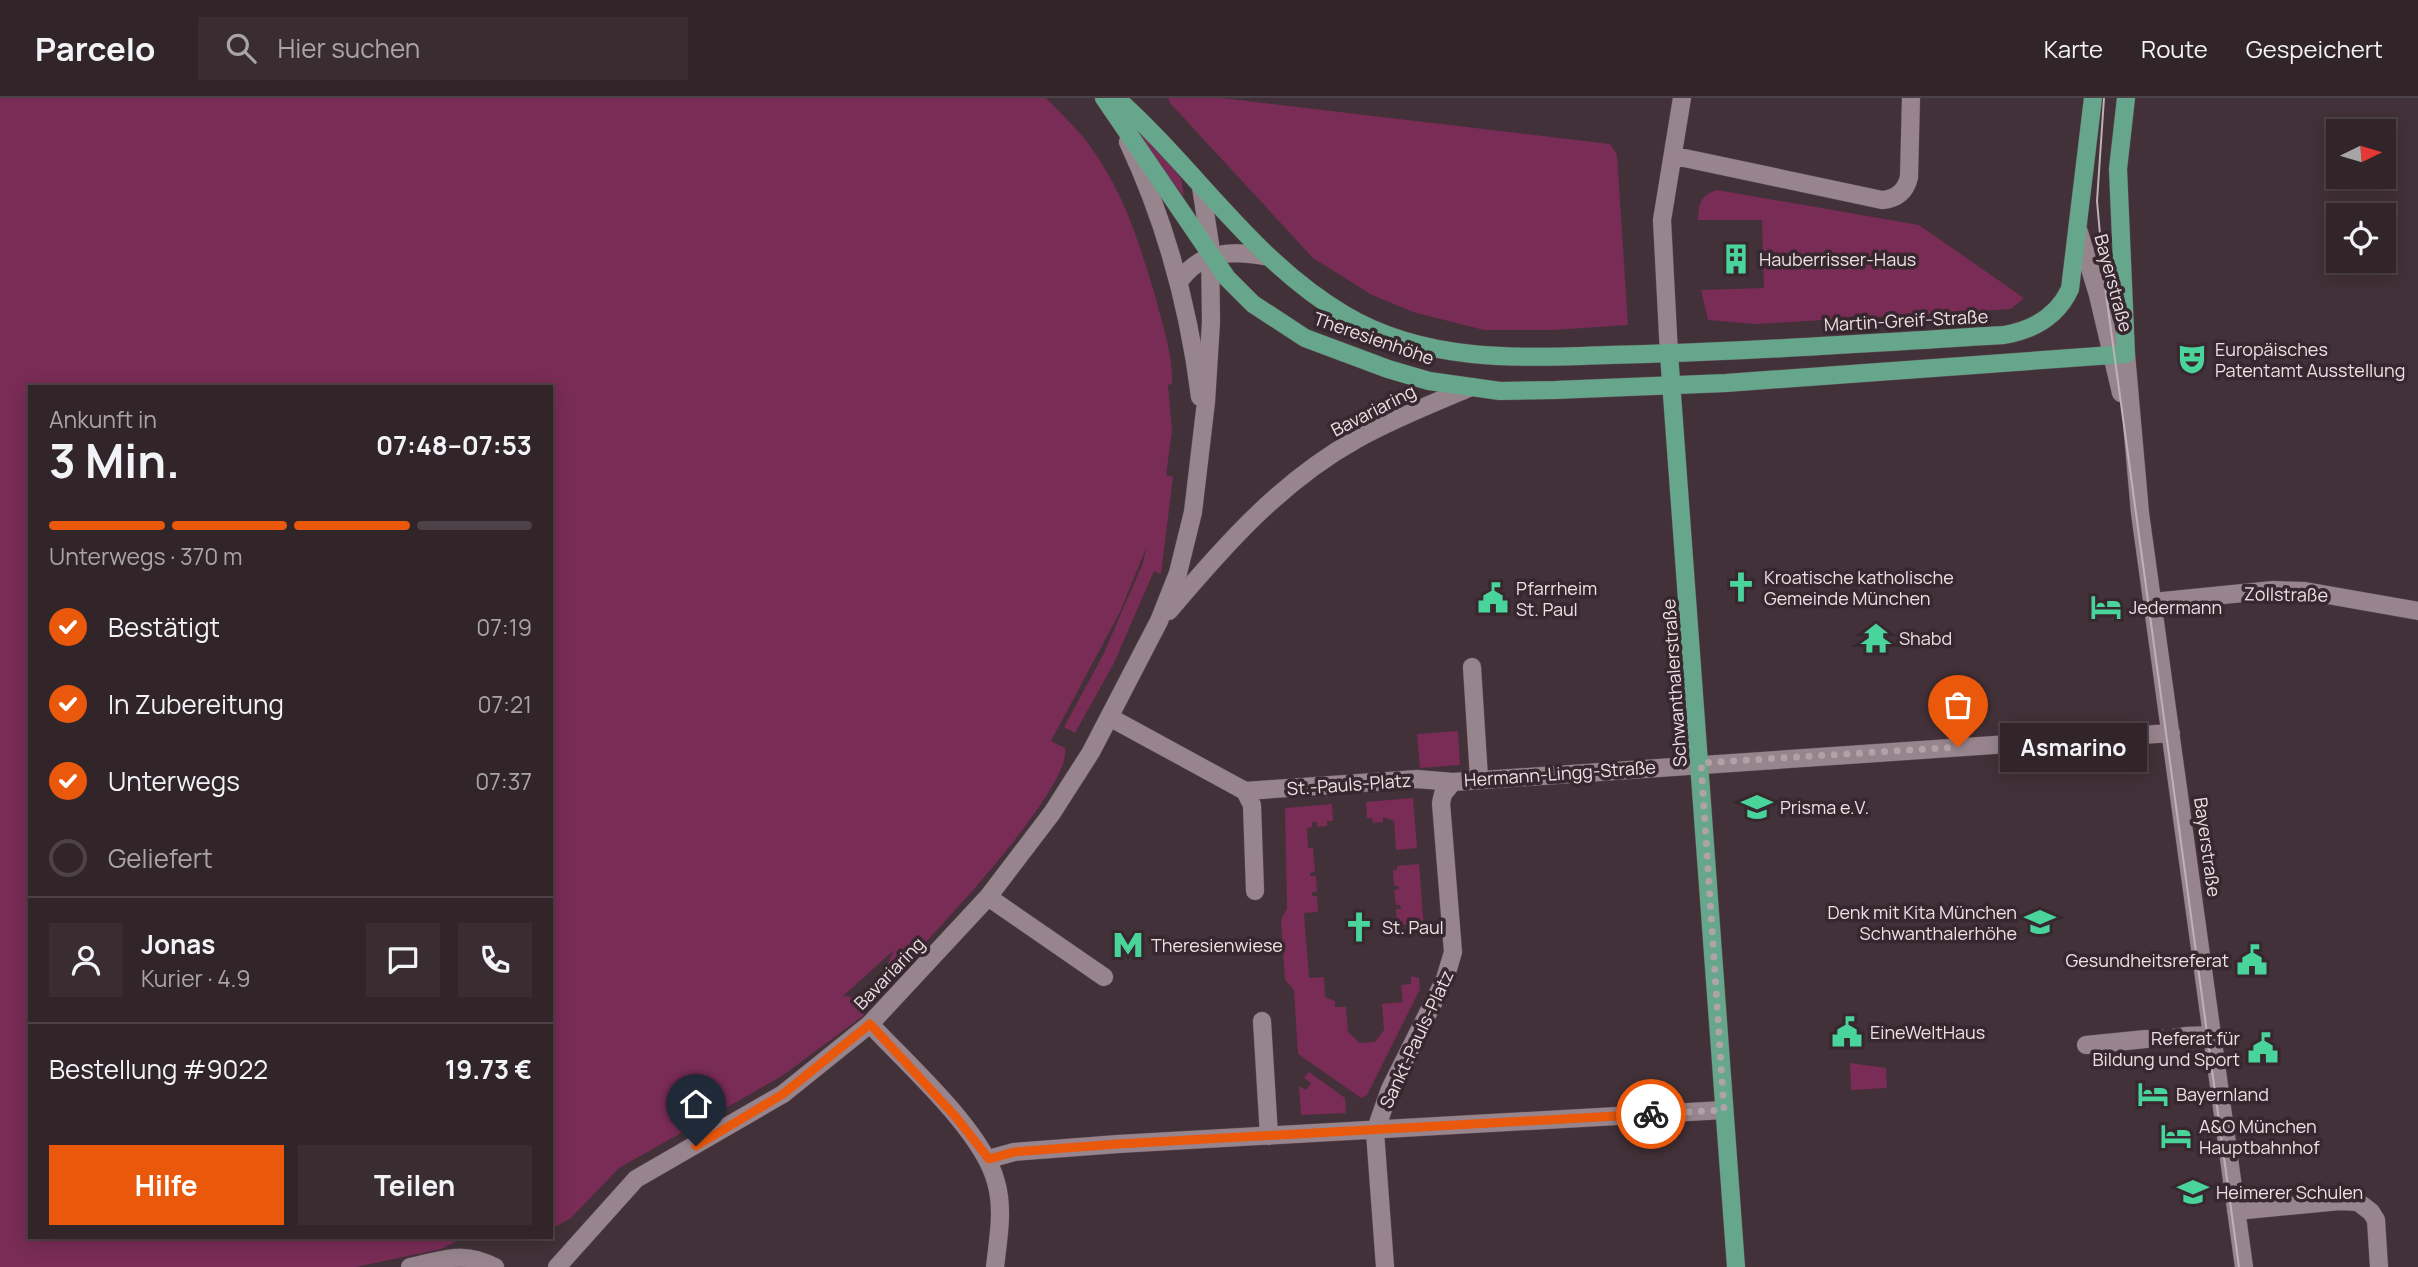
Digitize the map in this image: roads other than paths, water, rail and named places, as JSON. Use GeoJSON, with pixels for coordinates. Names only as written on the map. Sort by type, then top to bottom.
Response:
{"type":"FeatureCollection","features":[{"type":"Feature","properties":{"kind":"main road","name":"Bayerstraße"},"geometry":{"type":"LineString","coordinates":[[2079,232],[2093,98]]}},
{"type":"Feature","properties":{"kind":"main road","name":"Bayerstraße"},"geometry":{"type":"LineString","coordinates":[[2119,355],[2118,169],[2126,98]]}},
{"type":"Feature","properties":{"kind":"main road","name":"Theresienhöhe"},"geometry":{"type":"LineString","coordinates":[[1111,102],[1161,141],[1269,257],[1322,301],[1375,331],[1428,348],[1490,356],[1669,354]]}},
{"type":"Feature","properties":{"kind":"main road","name":"Theresienhöhe"},"geometry":{"type":"LineString","coordinates":[[1111,102],[1211,256],[1241,293],[1278,322],[1305,338],[1388,369],[1469,388]]}},
{"type":"Feature","properties":{"kind":"main road","name":"Martin-Greif-Straße"},"geometry":{"type":"LineString","coordinates":[[1669,354],[1977,337],[2023,331],[2051,316],[2066,298],[2079,232]]}},
{"type":"Feature","properties":{"kind":"main road","name":"Schwanthalerstraße"},"geometry":{"type":"LineString","coordinates":[[1669,354],[1736,1267]]}},
{"type":"Feature","properties":{"kind":"main road"},"geometry":{"type":"LineString","coordinates":[[1672,385],[2119,355]]}},
{"type":"Feature","properties":{"kind":"main road","name":"Bavariaring"},"geometry":{"type":"LineString","coordinates":[[1469,388],[1514,391],[1672,385]]}},
{"type":"Feature","properties":{"kind":"street","name":"Schwanthalerstraße"},"geometry":{"type":"LineString","coordinates":[[1669,354],[1662,220],[1675,156],[1682,98]]}},
{"type":"Feature","properties":{"kind":"street"},"geometry":{"type":"LineString","coordinates":[[1675,156],[1882,200],[1901,193],[1909,177],[1911,98]]}},
{"type":"Feature","properties":{"kind":"street","name":"Bavariaring"},"geometry":{"type":"LineString","coordinates":[[1111,102],[1143,177],[1179,282],[1192,346],[1203,431]]}},
{"type":"Feature","properties":{"kind":"street"},"geometry":{"type":"LineString","coordinates":[[1201,187],[1211,256]]}},
{"type":"Feature","properties":{"kind":"street","name":"Bayerstraße"},"geometry":{"type":"LineString","coordinates":[[2079,232],[2119,355],[2132,433],[2244,1267]]}},
{"type":"Feature","properties":{"kind":"street"},"geometry":{"type":"LineString","coordinates":[[1179,282],[1194,263],[1211,256],[1235,252],[1269,257]]}},
{"type":"Feature","properties":{"kind":"street","name":"Bavariaring"},"geometry":{"type":"LineString","coordinates":[[565,1264],[636,1179],[783,1094],[870,1024],[988,897],[1052,813],[1111,718],[1160,621],[1186,544],[1203,431],[1210,349],[1211,256]]}},
{"type":"Feature","properties":{"kind":"street","name":"Bavariaring"},"geometry":{"type":"LineString","coordinates":[[1160,621],[1242,529],[1276,497],[1320,462],[1388,422],[1469,388]]}},
{"type":"Feature","properties":{"kind":"street","name":"Zollstraße"},"geometry":{"type":"LineString","coordinates":[[2153,602],[2273,590],[2305,591],[2418,611]]}},
{"type":"Feature","properties":{"kind":"street"},"geometry":{"type":"LineString","coordinates":[[1472,667],[1479,778]]}},
{"type":"Feature","properties":{"kind":"street"},"geometry":{"type":"LineString","coordinates":[[1111,718],[1245,791],[1252,805],[1255,891]]}},
{"type":"Feature","properties":{"kind":"street","name":"Hermann-Lingg-Straße"},"geometry":{"type":"LineString","coordinates":[[1453,782],[1479,778],[2171,733]]}},
{"type":"Feature","properties":{"kind":"street","name":"St.-Pauls-Platz"},"geometry":{"type":"LineString","coordinates":[[1245,791],[1417,779],[1453,782]]}},
{"type":"Feature","properties":{"kind":"street","name":"Sankt-Pauls-Platz"},"geometry":{"type":"LineString","coordinates":[[1375,1132],[1390,1089],[1450,966],[1453,945],[1441,803],[1443,794],[1453,782]]}},
{"type":"Feature","properties":{"kind":"street"},"geometry":{"type":"LineString","coordinates":[[988,897],[1104,977]]}},
{"type":"Feature","properties":{"kind":"street"},"geometry":{"type":"LineString","coordinates":[[1262,1021],[1269,1136]]}},
{"type":"Feature","properties":{"kind":"street"},"geometry":{"type":"LineString","coordinates":[[870,1024],[955,1116],[989,1159],[997,1183],[1000,1208],[995,1267]]}},
{"type":"Feature","properties":{"kind":"street"},"geometry":{"type":"LineString","coordinates":[[2185,1036],[2212,1035]]}},
{"type":"Feature","properties":{"kind":"street"},"geometry":{"type":"LineString","coordinates":[[2086,1045],[2146,1039]]}},
{"type":"Feature","properties":{"kind":"street"},"geometry":{"type":"LineString","coordinates":[[989,1159],[1014,1152],[1724,1110]]}},
{"type":"Feature","properties":{"kind":"street"},"geometry":{"type":"LineString","coordinates":[[1375,1132],[1385,1267]]}},
{"type":"Feature","properties":{"kind":"street"},"geometry":{"type":"LineString","coordinates":[[2236,1211],[2340,1200],[2358,1202],[2371,1212],[2376,1220],[2379,1267]]}},
{"type":"Feature","properties":{"kind":"street"},"geometry":{"type":"LineString","coordinates":[[410,1267],[457,1257],[475,1257],[495,1267]]}},
{"type":"Feature","properties":{"kind":"tunnel"},"geometry":{"type":"LineString","coordinates":[[2146,1039],[2185,1036]]}},
{"type":"Feature","properties":{"kind":"tram line"},"geometry":{"type":"LineString","coordinates":[[2104,98],[2097,201],[2104,279],[2239,1267]]}},
{"type":"Feature","properties":{"kind":"place","name":"Hauberrisser-Haus"},"geometry":{"type":"Point","coordinates":[1736,259]}},
{"type":"Feature","properties":{"kind":"place","name":"Europäisches Patentamt Ausstellung"},"geometry":{"type":"Point","coordinates":[2192,359]}},
{"type":"Feature","properties":{"kind":"place","name":"Kroatische katholische Gemeinde München"},"geometry":{"type":"Point","coordinates":[1741,587]}},
{"type":"Feature","properties":{"kind":"place","name":"Pfarrheim St. Paul"},"geometry":{"type":"Point","coordinates":[1493,598]}},
{"type":"Feature","properties":{"kind":"place","name":"Jedermann"},"geometry":{"type":"Point","coordinates":[2106,607]}},
{"type":"Feature","properties":{"kind":"place","name":"Shabd"},"geometry":{"type":"Point","coordinates":[1876,638]}},
{"type":"Feature","properties":{"kind":"place","name":"Asmarino"},"geometry":{"type":"Point","coordinates":[1958,747]}},
{"type":"Feature","properties":{"kind":"place","name":"Prisma e.V."},"geometry":{"type":"Point","coordinates":[1757,807]}},
{"type":"Feature","properties":{"kind":"place","name":"Denk mit Kita München Schwanthalerhöhe"},"geometry":{"type":"Point","coordinates":[2040,922]}},
{"type":"Feature","properties":{"kind":"place","name":"St. Paul"},"geometry":{"type":"Point","coordinates":[1359,927]}},
{"type":"Feature","properties":{"kind":"place","name":"Theresienwiese"},"geometry":{"type":"Point","coordinates":[1128,945]}},
{"type":"Feature","properties":{"kind":"place","name":"Gesundheitsreferat"},"geometry":{"type":"Point","coordinates":[2252,960]}},
{"type":"Feature","properties":{"kind":"place","name":"EineWeltHaus"},"geometry":{"type":"Point","coordinates":[1847,1032]}},
{"type":"Feature","properties":{"kind":"place","name":"Referat für Bildung und Sport"},"geometry":{"type":"Point","coordinates":[2263,1048]}},
{"type":"Feature","properties":{"kind":"place","name":"Bayernland"},"geometry":{"type":"Point","coordinates":[2153,1094]}},
{"type":"Feature","properties":{"kind":"place","name":"A&O München Hauptbahnhof"},"geometry":{"type":"Point","coordinates":[2176,1136]}},
{"type":"Feature","properties":{"kind":"place","name":"Heimerer Schulen"},"geometry":{"type":"Point","coordinates":[2193,1192]}}]}
